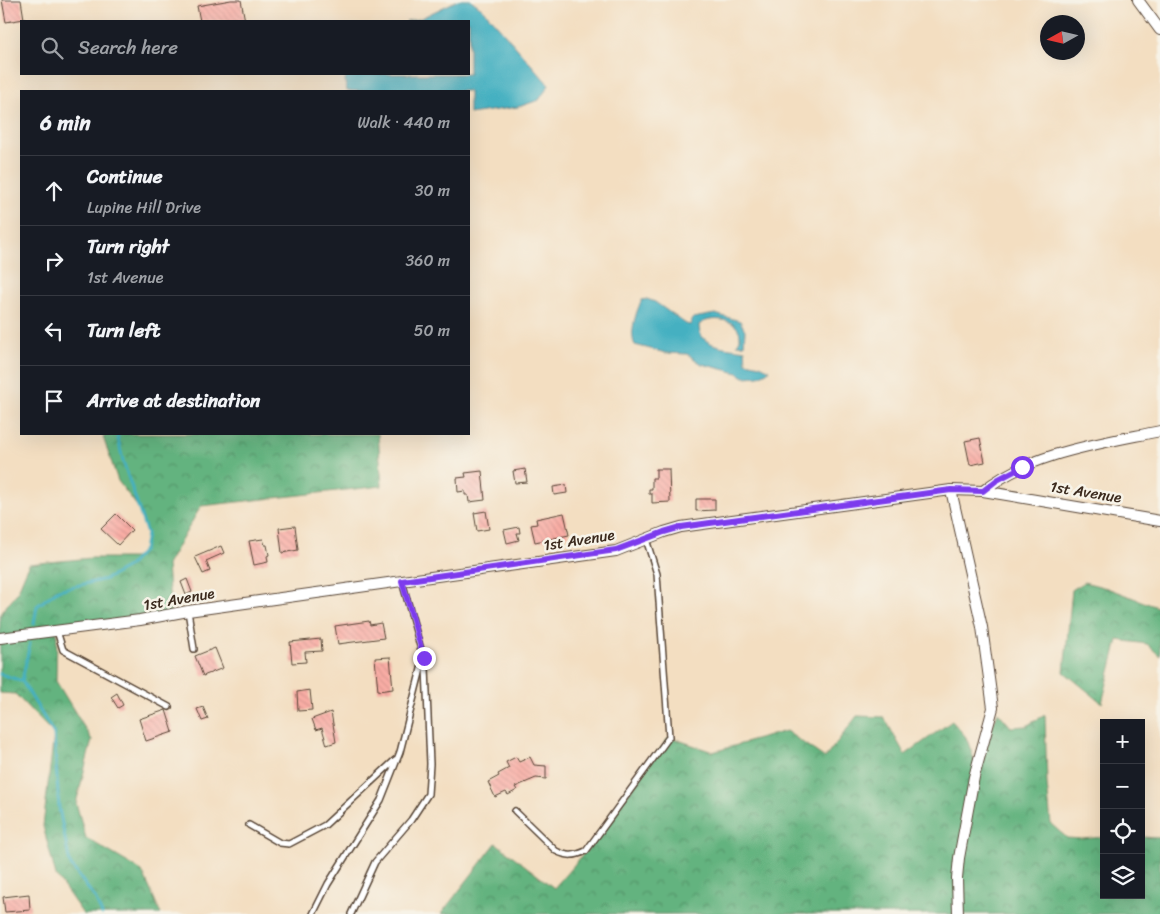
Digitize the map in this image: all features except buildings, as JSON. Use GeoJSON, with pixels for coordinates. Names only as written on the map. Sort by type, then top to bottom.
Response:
{"type":"FeatureCollection","features":[{"type":"Feature","properties":{"kind":"street"},"geometry":{"type":"LineString","coordinates":[[1138,0],[1160,30]]}},
{"type":"Feature","properties":{"kind":"street"},"geometry":{"type":"LineString","coordinates":[[983,491],[997,480],[1030,464],[1089,445],[1160,431]]}},
{"type":"Feature","properties":{"kind":"street"},"geometry":{"type":"LineString","coordinates":[[951,490],[982,627],[993,708],[974,777],[959,858],[956,878],[958,914]]}},
{"type":"Feature","properties":{"kind":"street","name":"1st Avenue"},"geometry":{"type":"LineString","coordinates":[[0,638],[140,620],[188,611],[616,550],[681,527],[951,490],[983,491],[1160,521]]}},
{"type":"Feature","properties":{"kind":"lane"},"geometry":{"type":"LineString","coordinates":[[515,811],[556,852],[565,856],[576,856],[586,851],[669,736],[657,574],[646,539]]}},
{"type":"Feature","properties":{"kind":"lane"},"geometry":{"type":"LineString","coordinates":[[351,914],[375,862],[411,820],[428,794],[430,764],[429,724],[424,658],[402,581]]}},
{"type":"Feature","properties":{"kind":"lane"},"geometry":{"type":"LineString","coordinates":[[188,611],[194,649]]}},
{"type":"Feature","properties":{"kind":"lane"},"geometry":{"type":"LineString","coordinates":[[56,630],[63,650],[169,707]]}},
{"type":"Feature","properties":{"kind":"lane"},"geometry":{"type":"LineString","coordinates":[[312,914],[328,884],[381,800],[397,758],[424,658]]}},
{"type":"Feature","properties":{"kind":"lane"},"geometry":{"type":"LineString","coordinates":[[249,826],[280,843],[289,844],[325,825],[397,758]]}},
{"type":"Feature","properties":{"kind":"green space"},"geometry":{"type":"Polygon","coordinates":[[[109,435],[378,435],[382,486],[201,506],[167,565],[171,615],[57,630],[56,681],[92,740],[76,803],[86,838],[142,871],[161,914],[83,914],[56,876],[43,826],[54,734],[15,694],[0,693],[0,616],[17,593],[29,564],[91,558],[136,558],[144,550],[147,533],[140,510],[118,481],[103,437],[109,435]]]}},
{"type":"Feature","properties":{"kind":"green space"},"geometry":{"type":"Polygon","coordinates":[[[1084,582],[1107,588],[1157,607],[1160,605],[1160,656],[1147,644],[1118,640],[1102,703],[1064,672],[1072,590],[1084,582]]]}},
{"type":"Feature","properties":{"kind":"green space"},"geometry":{"type":"Polygon","coordinates":[[[998,712],[1011,727],[1026,726],[1045,715],[1047,784],[1051,824],[1067,838],[1100,837],[1100,899],[1145,899],[1145,837],[1160,838],[1160,914],[441,914],[496,843],[554,888],[586,851],[669,737],[713,752],[786,731],[825,758],[857,716],[884,717],[905,755],[952,721],[966,737],[979,773],[998,712]]]}},
{"type":"Feature","properties":{"kind":"water"},"geometry":{"type":"Polygon","coordinates":[[[458,0],[471,0],[483,9],[549,85],[539,100],[518,107],[470,114],[470,90],[347,90],[346,75],[470,75],[470,20],[412,20],[419,19],[458,0]]]}},
{"type":"Feature","properties":{"kind":"water"},"geometry":{"type":"Polygon","coordinates":[[[647,299],[655,302],[690,325],[693,318],[715,314],[740,321],[745,330],[744,345],[737,344],[740,339],[739,331],[732,323],[727,321],[708,320],[703,322],[699,325],[700,333],[709,342],[716,345],[745,350],[746,362],[760,365],[770,370],[759,376],[744,377],[738,373],[702,364],[687,354],[666,353],[635,345],[633,329],[636,316],[642,300],[647,299]]]}},
{"type":"Feature","properties":{"kind":"waterway"},"geometry":{"type":"LineString","coordinates":[[34,624],[37,606],[58,590],[106,579],[128,567],[144,550],[147,534],[123,461],[117,435]]}},
{"type":"Feature","properties":{"kind":"waterway"},"geometry":{"type":"LineString","coordinates":[[30,643],[22,681],[54,734],[59,808],[70,864],[95,898],[102,914]]}},
{"type":"Feature","properties":{"kind":"waterway"},"geometry":{"type":"LineString","coordinates":[[0,674],[22,681]]}},
{"type":"Feature","properties":{"kind":"route"},"geometry":{"type":"LineString","coordinates":[[424,658],[402,581],[616,550],[681,527],[951,490],[983,491],[997,480],[1022,467]]}}]}
